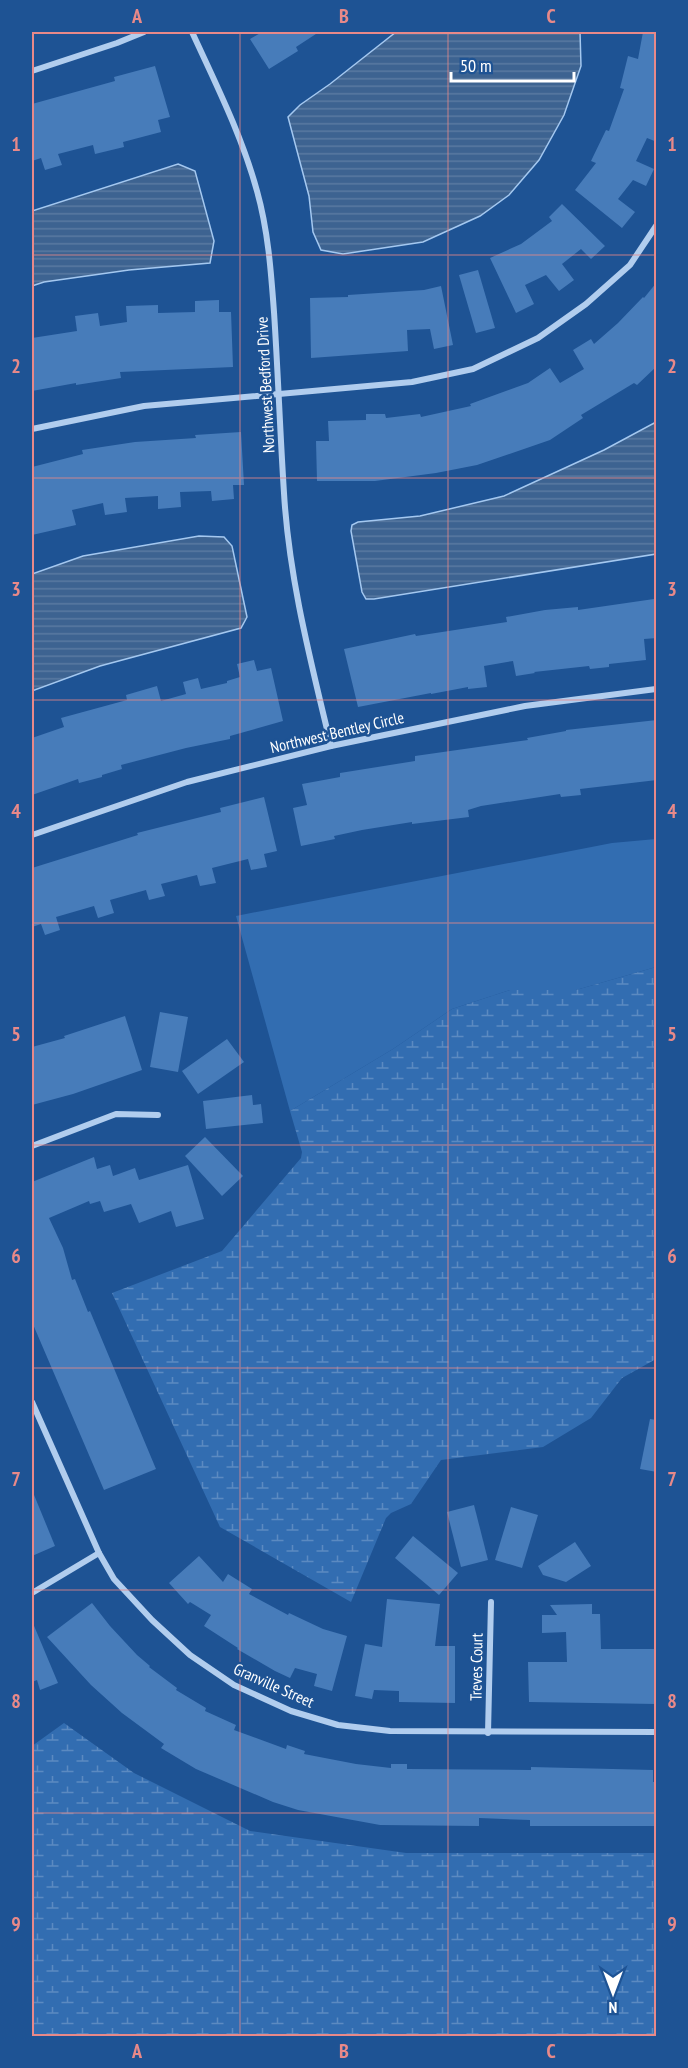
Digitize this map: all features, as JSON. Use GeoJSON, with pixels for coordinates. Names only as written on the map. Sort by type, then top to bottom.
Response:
{"type":"FeatureCollection","features":[{"type":"Feature","properties":{"kind":"street"},"geometry":{"type":"LineString","coordinates":[[32,71],[144,32]]}},
{"type":"Feature","properties":{"kind":"street","name":"Northwest Bedford Drive"},"geometry":{"type":"LineString","coordinates":[[192,32],[233,122],[257,191],[270,259],[280,393],[284,493],[291,569],[331,746]]}},
{"type":"Feature","properties":{"kind":"street"},"geometry":{"type":"LineString","coordinates":[[32,429],[144,406],[412,382],[473,369],[538,338],[586,304],[630,265],[657,226]]}},
{"type":"Feature","properties":{"kind":"street","name":"Northwest Bentley Circle"},"geometry":{"type":"LineString","coordinates":[[32,835],[187,782],[331,746],[525,706],[657,689]]}},
{"type":"Feature","properties":{"kind":"street"},"geometry":{"type":"LineString","coordinates":[[32,1146],[116,1114],[158,1115]]}},
{"type":"Feature","properties":{"kind":"street","name":"Granville Street"},"geometry":{"type":"LineString","coordinates":[[32,1402],[99,1553],[114,1579],[152,1620],[190,1655],[234,1685],[291,1711],[338,1725],[390,1731],[657,1732]]}},
{"type":"Feature","properties":{"kind":"street"},"geometry":{"type":"LineString","coordinates":[[32,1593],[99,1553]]}},
{"type":"Feature","properties":{"kind":"street","name":"Treves Court"},"geometry":{"type":"LineString","coordinates":[[488,1733],[491,1602]]}},
{"type":"Feature","properties":{"kind":"green space"},"geometry":{"type":"Polygon","coordinates":[[[656,839],[656,967],[576,990],[510,990],[452,1009],[393,1049],[290,1111],[236,916],[612,843],[656,839]]]}},
{"type":"Feature","properties":{"kind":"green space"},"geometry":{"type":"Polygon","coordinates":[[[656,967],[656,1359],[622,1378],[591,1418],[543,1447],[441,1460],[411,1504],[391,1513],[386,1518],[351,1602],[220,1527],[112,1293],[222,1251],[301,1158],[302,1152],[290,1111],[393,1049],[452,1009],[510,990],[576,990],[656,967]]]}},
{"type":"Feature","properties":{"kind":"green space"},"geometry":{"type":"Polygon","coordinates":[[[64,1723],[134,1773],[250,1831],[406,1853],[656,1853],[656,2036],[32,2036],[32,1746],[64,1723]]]}},
{"type":"Feature","properties":{"kind":"shaded area"},"geometry":{"type":"Polygon","coordinates":[[[396,32],[580,32],[581,66],[564,115],[539,160],[509,195],[480,216],[423,242],[343,254],[321,250],[313,232],[309,196],[288,117],[300,105],[396,32]]]}},
{"type":"Feature","properties":{"kind":"shaded area"},"geometry":{"type":"Polygon","coordinates":[[[178,164],[195,171],[214,241],[210,263],[129,270],[44,282],[32,286],[32,211],[178,164]]]}},
{"type":"Feature","properties":{"kind":"shaded area"},"geometry":{"type":"Polygon","coordinates":[[[656,422],[656,554],[366,599],[362,592],[351,531],[352,525],[358,522],[420,516],[504,496],[604,450],[656,422]]]}},
{"type":"Feature","properties":{"kind":"shaded area"},"geometry":{"type":"Polygon","coordinates":[[[199,536],[224,537],[232,546],[247,617],[241,628],[100,666],[32,691],[32,574],[83,556],[199,536]]]}},
{"type":"Feature","properties":{"kind":"building"},"geometry":{"type":"Polygon","coordinates":[[[262,32],[319,32],[296,47],[298,51],[269,69],[250,39],[262,32]]]}},
{"type":"Feature","properties":{"kind":"building"},"geometry":{"type":"Polygon","coordinates":[[[643,32],[657,32],[657,142],[647,138],[636,161],[654,169],[646,186],[633,180],[618,199],[635,212],[622,228],[575,190],[596,163],[591,161],[606,130],[609,131],[624,89],[620,88],[628,56],[638,59],[643,32]]]}},
{"type":"Feature","properties":{"kind":"building"},"geometry":{"type":"Polygon","coordinates":[[[155,66],[170,117],[158,120],[161,132],[123,142],[124,147],[95,154],[93,145],[58,154],[62,165],[45,170],[41,158],[32,161],[32,104],[115,81],[114,77],[155,66]]]}},
{"type":"Feature","properties":{"kind":"building"},"geometry":{"type":"Polygon","coordinates":[[[562,204],[605,246],[591,259],[581,249],[562,264],[574,280],[559,291],[546,275],[525,285],[534,304],[516,313],[490,258],[521,244],[552,221],[549,217],[562,204]]]}},
{"type":"Feature","properties":{"kind":"building"},"geometry":{"type":"Polygon","coordinates":[[[478,270],[495,328],[476,333],[459,275],[478,270]]]}},
{"type":"Feature","properties":{"kind":"building"},"geometry":{"type":"Polygon","coordinates":[[[657,282],[657,366],[637,385],[634,383],[581,415],[583,418],[550,440],[477,465],[436,473],[375,481],[317,481],[316,441],[329,441],[328,421],[366,420],[366,414],[385,414],[386,418],[420,414],[421,417],[471,406],[470,404],[528,383],[550,368],[560,383],[584,369],[573,350],[591,339],[594,344],[644,298],[657,282]]]}},
{"type":"Feature","properties":{"kind":"building"},"geometry":{"type":"Polygon","coordinates":[[[441,286],[453,345],[434,349],[430,329],[407,330],[408,351],[311,358],[310,298],[348,297],[348,295],[424,290],[441,286]]]}},
{"type":"Feature","properties":{"kind":"building"},"geometry":{"type":"Polygon","coordinates":[[[219,300],[219,312],[231,312],[233,367],[120,372],[121,378],[32,391],[32,338],[77,331],[75,316],[98,313],[100,326],[127,322],[126,306],[158,305],[158,313],[195,312],[195,301],[219,300]]]}},
{"type":"Feature","properties":{"kind":"building"},"geometry":{"type":"Polygon","coordinates":[[[241,432],[244,485],[233,485],[234,499],[212,501],[211,491],[180,492],[181,507],[158,509],[158,496],[125,498],[127,512],[105,515],[103,503],[72,510],[76,525],[32,535],[32,467],[83,454],[82,450],[135,442],[196,438],[195,435],[241,432]]]}},
{"type":"Feature","properties":{"kind":"building"},"geometry":{"type":"Polygon","coordinates":[[[654,599],[657,638],[644,639],[646,660],[609,664],[609,667],[590,669],[589,666],[516,676],[513,661],[484,666],[487,687],[468,689],[468,687],[358,707],[344,649],[415,634],[416,636],[507,622],[506,617],[545,610],[578,607],[578,610],[654,599]]]}},
{"type":"Feature","properties":{"kind":"building"},"geometry":{"type":"Polygon","coordinates":[[[254,660],[257,671],[271,668],[283,721],[230,736],[230,739],[121,765],[122,769],[102,775],[102,777],[79,783],[78,779],[32,795],[32,738],[64,727],[61,718],[127,700],[126,695],[157,686],[161,701],[186,694],[183,682],[198,678],[201,689],[227,683],[227,681],[240,677],[237,664],[254,660]]]}},
{"type":"Feature","properties":{"kind":"building"},"geometry":{"type":"Polygon","coordinates":[[[657,720],[657,780],[580,789],[581,795],[561,797],[560,794],[481,806],[468,810],[469,817],[412,824],[412,822],[362,830],[334,836],[335,839],[301,846],[293,808],[307,805],[302,784],[340,777],[340,773],[415,761],[415,756],[528,740],[527,738],[566,730],[657,720]]]}},
{"type":"Feature","properties":{"kind":"building"},"geometry":{"type":"Polygon","coordinates":[[[264,797],[277,851],[264,854],[267,867],[251,870],[248,859],[212,868],[216,883],[200,886],[197,875],[161,884],[165,896],[149,900],[146,890],[110,900],[114,913],[98,918],[94,906],[56,917],[60,930],[45,935],[41,924],[32,927],[32,868],[138,835],[137,833],[221,812],[220,808],[264,797]]]}},
{"type":"Feature","properties":{"kind":"building"},"geometry":{"type":"Polygon","coordinates":[[[160,1012],[188,1017],[178,1072],[150,1067],[160,1012]]]}},
{"type":"Feature","properties":{"kind":"building"},"geometry":{"type":"Polygon","coordinates":[[[125,1016],[142,1070],[73,1094],[32,1105],[32,1047],[65,1038],[64,1036],[125,1016]]]}},
{"type":"Feature","properties":{"kind":"building"},"geometry":{"type":"Polygon","coordinates":[[[227,1039],[244,1062],[198,1094],[182,1071],[227,1039]]]}},
{"type":"Feature","properties":{"kind":"building"},"geometry":{"type":"Polygon","coordinates":[[[252,1095],[253,1105],[261,1104],[263,1123],[206,1129],[203,1101],[252,1095]]]}},
{"type":"Feature","properties":{"kind":"building"},"geometry":{"type":"Polygon","coordinates":[[[205,1137],[243,1176],[222,1196],[185,1156],[205,1137]]]}},
{"type":"Feature","properties":{"kind":"building"},"geometry":{"type":"Polygon","coordinates":[[[94,1157],[97,1169],[110,1165],[113,1176],[135,1168],[139,1180],[188,1165],[204,1219],[176,1227],[171,1211],[139,1223],[131,1204],[104,1212],[100,1201],[90,1204],[89,1201],[49,1218],[63,1248],[72,1280],[75,1279],[88,1312],[90,1311],[156,1469],[104,1490],[32,1322],[32,1182],[94,1157]]]}},
{"type":"Feature","properties":{"kind":"building"},"geometry":{"type":"Polygon","coordinates":[[[650,1419],[657,1420],[657,1472],[640,1469],[650,1419]]]}},
{"type":"Feature","properties":{"kind":"building"},"geometry":{"type":"Polygon","coordinates":[[[32,1490],[55,1546],[32,1556],[32,1490]]]}},
{"type":"Feature","properties":{"kind":"building"},"geometry":{"type":"Polygon","coordinates":[[[474,1505],[488,1560],[461,1567],[447,1512],[474,1505]]]}},
{"type":"Feature","properties":{"kind":"building"},"geometry":{"type":"Polygon","coordinates":[[[511,1507],[538,1515],[522,1568],[495,1560],[511,1507]]]}},
{"type":"Feature","properties":{"kind":"building"},"geometry":{"type":"Polygon","coordinates":[[[413,1536],[458,1573],[439,1595],[395,1558],[413,1536]]]}},
{"type":"Feature","properties":{"kind":"building"},"geometry":{"type":"Polygon","coordinates":[[[575,1542],[591,1566],[566,1582],[543,1575],[538,1566],[575,1542]]]}},
{"type":"Feature","properties":{"kind":"building"},"geometry":{"type":"Polygon","coordinates":[[[199,1556],[223,1582],[228,1574],[252,1589],[249,1594],[288,1615],[289,1613],[323,1629],[347,1636],[332,1691],[314,1686],[317,1674],[295,1668],[290,1678],[237,1649],[204,1626],[211,1615],[190,1602],[188,1604],[169,1583],[199,1556]]]}},
{"type":"Feature","properties":{"kind":"building"},"geometry":{"type":"Polygon","coordinates":[[[387,1599],[440,1604],[435,1646],[455,1646],[455,1703],[399,1702],[399,1691],[374,1690],[372,1699],[355,1696],[365,1644],[382,1647],[387,1599]]]}},
{"type":"Feature","properties":{"kind":"building"},"geometry":{"type":"Polygon","coordinates":[[[92,1603],[110,1626],[149,1667],[177,1688],[176,1690],[206,1708],[205,1711],[236,1725],[234,1730],[286,1749],[287,1745],[305,1751],[304,1754],[391,1768],[391,1764],[407,1764],[407,1769],[531,1770],[531,1767],[653,1770],[653,1782],[657,1782],[657,1826],[530,1826],[530,1820],[479,1818],[479,1826],[380,1825],[298,1810],[273,1802],[196,1769],[161,1748],[164,1744],[122,1713],[91,1685],[47,1637],[92,1603]]]}},
{"type":"Feature","properties":{"kind":"building"},"geometry":{"type":"Polygon","coordinates":[[[592,1604],[592,1614],[600,1614],[601,1649],[657,1649],[657,1704],[529,1702],[528,1662],[567,1662],[566,1632],[542,1633],[542,1615],[557,1615],[550,1605],[592,1604]]]}},
{"type":"Feature","properties":{"kind":"building"},"geometry":{"type":"Polygon","coordinates":[[[32,1621],[58,1683],[40,1690],[37,1680],[32,1682],[32,1621]]]}}]}
